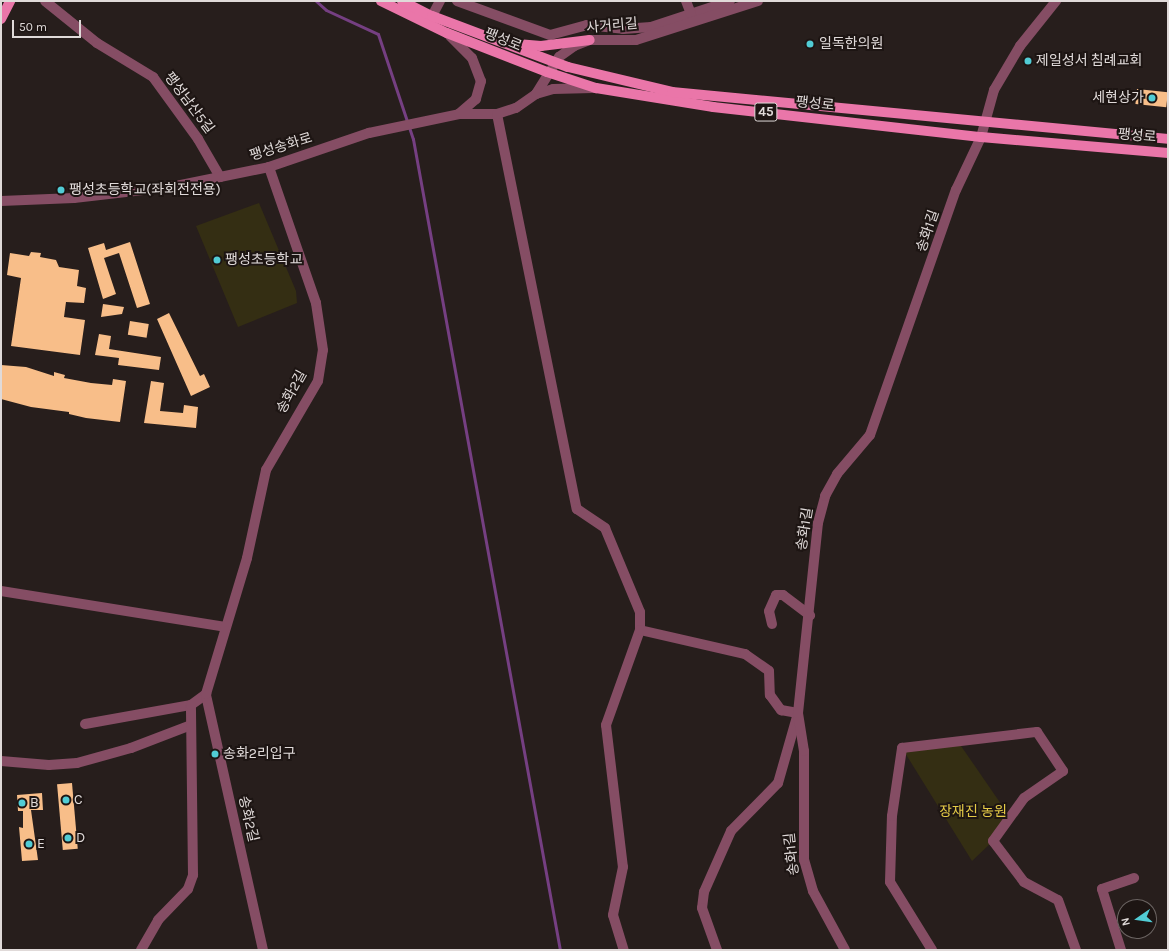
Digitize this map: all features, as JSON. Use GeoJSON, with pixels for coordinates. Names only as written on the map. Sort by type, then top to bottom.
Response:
{"type":"FeatureCollection","features":[{"type":"Feature","properties":{"kind":"main road"},"geometry":{"type":"LineString","coordinates":[[1,19],[10,1]]}},
{"type":"Feature","properties":{"kind":"main road","name":"팽성로"},"geometry":{"type":"LineString","coordinates":[[381,1],[447,33],[547,72],[596,88],[713,107],[981,137],[1168,153]]}},
{"type":"Feature","properties":{"kind":"main road","name":"팽성로"},"geometry":{"type":"LineString","coordinates":[[402,1],[432,16],[555,63],[672,92],[1168,139]]}},
{"type":"Feature","properties":{"kind":"main road"},"geometry":{"type":"LineString","coordinates":[[506,43],[541,46],[590,40]]}},
{"type":"Feature","properties":{"kind":"street","name":"팽성남산5길"},"geometry":{"type":"LineString","coordinates":[[45,1],[97,43],[153,78],[198,139],[220,177]]}},
{"type":"Feature","properties":{"kind":"street"},"geometry":{"type":"LineString","coordinates":[[432,16],[440,1]]}},
{"type":"Feature","properties":{"kind":"street"},"geometry":{"type":"LineString","coordinates":[[457,1],[550,36],[587,24],[638,29],[730,1]]}},
{"type":"Feature","properties":{"kind":"street"},"geometry":{"type":"LineString","coordinates":[[686,1],[691,14]]}},
{"type":"Feature","properties":{"kind":"street","name":"사거리길"},"geometry":{"type":"LineString","coordinates":[[547,72],[574,46],[590,40],[636,40],[758,1]]}},
{"type":"Feature","properties":{"kind":"street","name":"송화1길"},"geometry":{"type":"LineString","coordinates":[[845,950],[807,875],[804,845],[804,751],[798,712],[810,614],[818,523],[825,496],[837,474],[870,434],[956,190],[981,137],[987,106],[1005,68],[1051,1]]}},
{"type":"Feature","properties":{"kind":"street"},"geometry":{"type":"LineString","coordinates":[[447,33],[472,58],[481,81],[476,100],[459,114]]}},
{"type":"Feature","properties":{"kind":"street","name":"팽성송화로"},"geometry":{"type":"LineString","coordinates":[[1,201],[74,198],[171,187],[269,167],[369,133],[459,114],[498,114],[516,108],[536,94],[547,72]]}},
{"type":"Feature","properties":{"kind":"street"},"geometry":{"type":"LineString","coordinates":[[536,94],[558,88],[596,88]]}},
{"type":"Feature","properties":{"kind":"street"},"geometry":{"type":"LineString","coordinates":[[498,114],[577,508],[605,528],[640,612],[640,630],[606,725],[624,867],[613,915],[624,950]]}},
{"type":"Feature","properties":{"kind":"street","name":"송화2길"},"geometry":{"type":"LineString","coordinates":[[263,950],[206,694],[246,558],[266,470],[318,381],[323,350],[316,303],[269,167]]}},
{"type":"Feature","properties":{"kind":"street"},"geometry":{"type":"LineString","coordinates":[[1,591],[225,627]]}},
{"type":"Feature","properties":{"kind":"street"},"geometry":{"type":"LineString","coordinates":[[772,624],[770,607],[776,596],[783,595],[810,614]]}},
{"type":"Feature","properties":{"kind":"street"},"geometry":{"type":"LineString","coordinates":[[640,630],[745,654],[769,670],[770,695],[781,710],[798,712],[778,783],[731,831],[704,892],[702,908],[717,950]]}},
{"type":"Feature","properties":{"kind":"street"},"geometry":{"type":"LineString","coordinates":[[85,724],[191,704],[206,694]]}},
{"type":"Feature","properties":{"kind":"street"},"geometry":{"type":"LineString","coordinates":[[141,950],[158,920],[188,889],[193,875],[191,704]]}},
{"type":"Feature","properties":{"kind":"street"},"geometry":{"type":"LineString","coordinates":[[1,761],[49,765],[77,763],[131,748],[191,725]]}},
{"type":"Feature","properties":{"kind":"street"},"geometry":{"type":"LineString","coordinates":[[932,950],[890,882],[892,816],[902,748],[1037,732],[1063,771],[1024,798],[993,841],[1024,882],[1058,900],[1076,950]]}},
{"type":"Feature","properties":{"kind":"street"},"geometry":{"type":"LineString","coordinates":[[1121,950],[1102,889],[1134,878]]}},
{"type":"Feature","properties":{"kind":"green space"},"geometry":{"type":"Polygon","coordinates":[[[259,203],[296,291],[297,303],[238,327],[196,226],[259,203]]]}},
{"type":"Feature","properties":{"kind":"green space","name":"장재진 농원"},"geometry":{"type":"Polygon","coordinates":[[[959,743],[1010,817],[993,841],[972,861],[902,748],[959,743]]]}},
{"type":"Feature","properties":{"kind":"building","name":"세현상가"},"geometry":{"type":"Polygon","coordinates":[[[1137,89],[1168,92],[1166,107],[1135,104],[1137,89]]]}},
{"type":"Feature","properties":{"kind":"building"},"geometry":{"type":"Polygon","coordinates":[[[130,242],[150,304],[137,308],[119,253],[104,258],[116,294],[103,299],[88,248],[104,243],[106,250],[130,242]]]}},
{"type":"Feature","properties":{"kind":"building"},"geometry":{"type":"Polygon","coordinates":[[[31,252],[41,253],[40,257],[56,260],[59,267],[79,270],[77,286],[86,288],[84,303],[66,302],[64,317],[85,320],[80,355],[11,346],[21,278],[7,275],[10,253],[29,256],[31,252]]]}},
{"type":"Feature","properties":{"kind":"building"},"geometry":{"type":"Polygon","coordinates":[[[103,304],[124,307],[122,314],[101,317],[103,304]]]}},
{"type":"Feature","properties":{"kind":"building"},"geometry":{"type":"Polygon","coordinates":[[[169,313],[200,376],[204,374],[210,387],[191,396],[157,319],[169,313]]]}},
{"type":"Feature","properties":{"kind":"building"},"geometry":{"type":"Polygon","coordinates":[[[130,321],[149,324],[147,338],[128,335],[130,321]]]}},
{"type":"Feature","properties":{"kind":"building"},"geometry":{"type":"Polygon","coordinates":[[[99,334],[111,336],[109,349],[161,357],[159,370],[118,365],[119,358],[95,355],[99,334]]]}},
{"type":"Feature","properties":{"kind":"building"},"geometry":{"type":"Polygon","coordinates":[[[1,365],[26,367],[54,376],[54,372],[65,375],[64,378],[91,383],[112,385],[113,379],[126,381],[120,422],[86,418],[69,414],[69,412],[31,407],[1,399],[1,365]]]}},
{"type":"Feature","properties":{"kind":"building"},"geometry":{"type":"Polygon","coordinates":[[[151,381],[164,383],[160,411],[183,413],[184,405],[198,407],[196,428],[144,423],[151,381]]]}},
{"type":"Feature","properties":{"kind":"building"},"geometry":{"type":"Polygon","coordinates":[[[72,783],[78,849],[63,850],[57,784],[72,783]]]}},
{"type":"Feature","properties":{"kind":"building"},"geometry":{"type":"Polygon","coordinates":[[[42,793],[43,810],[31,810],[38,860],[22,861],[19,827],[23,828],[23,811],[18,811],[17,795],[42,793]]]}},
{"type":"Feature","properties":{"kind":"waterway"},"geometry":{"type":"LineString","coordinates":[[316,1],[326,10],[378,34],[413,139],[560,950]]}},
{"type":"Feature","properties":{"kind":"place","name":"일독한의원"},"geometry":{"type":"Point","coordinates":[810,44]}},
{"type":"Feature","properties":{"kind":"place","name":"제일성서 침례교회"},"geometry":{"type":"Point","coordinates":[1028,61]}},
{"type":"Feature","properties":{"kind":"place","name":"세현상가"},"geometry":{"type":"Point","coordinates":[1152,98]}},
{"type":"Feature","properties":{"kind":"place","name":"팽성초등학교(좌회전전용)"},"geometry":{"type":"Point","coordinates":[61,190]}},
{"type":"Feature","properties":{"kind":"place","name":"팽성초등학교"},"geometry":{"type":"Point","coordinates":[217,260]}},
{"type":"Feature","properties":{"kind":"place","name":"송화2리입구"},"geometry":{"type":"Point","coordinates":[215,754]}},
{"type":"Feature","properties":{"kind":"place","name":"C"},"geometry":{"type":"Point","coordinates":[66,800]}},
{"type":"Feature","properties":{"kind":"place","name":"B"},"geometry":{"type":"Point","coordinates":[22,803]}},
{"type":"Feature","properties":{"kind":"place","name":"D"},"geometry":{"type":"Point","coordinates":[68,838]}},
{"type":"Feature","properties":{"kind":"place","name":"E"},"geometry":{"type":"Point","coordinates":[29,844]}}]}
